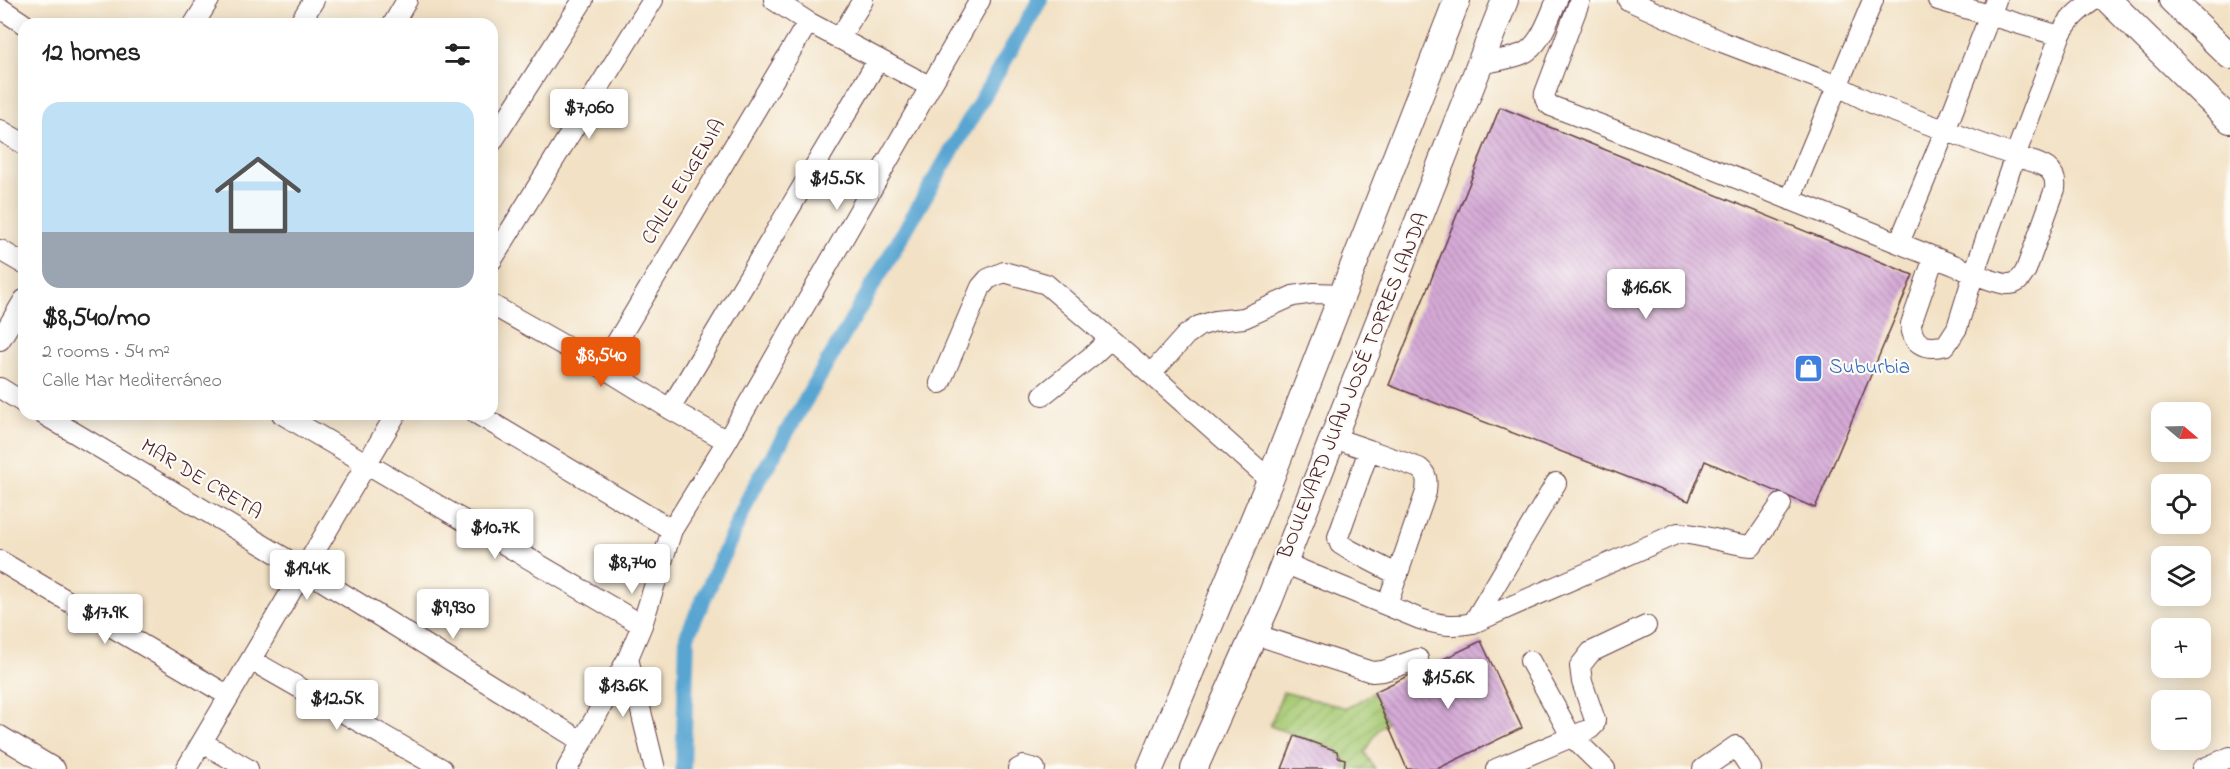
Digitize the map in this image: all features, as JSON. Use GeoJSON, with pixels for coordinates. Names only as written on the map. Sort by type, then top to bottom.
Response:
{"type":"FeatureCollection","features":[{"type":"Feature","properties":{"kind":"main road","name":"BOULEVARD JUAN JOSÉ TORRES LANDA"},"geometry":{"type":"LineString","coordinates":[[1150,769],[1270,480],[1457,0]]}},
{"type":"Feature","properties":{"kind":"main road","name":"BOULEVARD JUAN JOSÉ TORRES LANDA"},"geometry":{"type":"LineString","coordinates":[[1194,769],[1284,563],[1505,0]]}},
{"type":"Feature","properties":{"kind":"main road"},"geometry":{"type":"LineString","coordinates":[[2108,0],[2230,120]]}},
{"type":"Feature","properties":{"kind":"main road"},"geometry":{"type":"LineString","coordinates":[[2172,0],[2230,56]]}},
{"type":"Feature","properties":{"kind":"street"},"geometry":{"type":"LineString","coordinates":[[303,18],[314,0]]}},
{"type":"Feature","properties":{"kind":"street"},"geometry":{"type":"LineString","coordinates":[[396,18],[407,0]]}},
{"type":"Feature","properties":{"kind":"street"},"geometry":{"type":"LineString","coordinates":[[498,133],[583,0]]}},
{"type":"Feature","properties":{"kind":"street"},"geometry":{"type":"LineString","coordinates":[[498,250],[653,0]]}},
{"type":"Feature","properties":{"kind":"street"},"geometry":{"type":"LineString","coordinates":[[774,0],[808,22],[929,86]]}},
{"type":"Feature","properties":{"kind":"street"},"geometry":{"type":"LineString","coordinates":[[839,39],[863,0]]}},
{"type":"Feature","properties":{"kind":"street"},"geometry":{"type":"LineString","coordinates":[[567,769],[628,658],[642,625],[672,530],[728,441],[980,0]]}},
{"type":"Feature","properties":{"kind":"street"},"geometry":{"type":"LineString","coordinates":[[1481,64],[1521,55],[1528,51],[1538,40],[1557,0]]}},
{"type":"Feature","properties":{"kind":"street"},"geometry":{"type":"LineString","coordinates":[[1580,0],[1545,93],[1544,98],[1547,103],[1974,273],[2004,284],[2014,284],[2021,279],[2055,189],[2056,181],[2053,173],[2047,168],[1876,105],[1838,86],[1722,42],[1628,0]]}},
{"type":"Feature","properties":{"kind":"street"},"geometry":{"type":"LineString","coordinates":[[1790,200],[1873,0]]}},
{"type":"Feature","properties":{"kind":"street"},"geometry":{"type":"LineString","coordinates":[[1938,0],[1993,8],[2060,36]]}},
{"type":"Feature","properties":{"kind":"street"},"geometry":{"type":"LineString","coordinates":[[1934,257],[1911,324],[1911,334],[1917,342],[1935,348],[1946,345],[1957,328],[2015,156],[2060,36],[2073,15],[2094,0]]}},
{"type":"Feature","properties":{"kind":"street"},"geometry":{"type":"LineString","coordinates":[[196,18],[203,2]]}},
{"type":"Feature","properties":{"kind":"street"},"geometry":{"type":"LineString","coordinates":[[0,8],[18,20]]}},
{"type":"Feature","properties":{"kind":"street"},"geometry":{"type":"LineString","coordinates":[[1899,243],[1946,131],[1993,8]]}},
{"type":"Feature","properties":{"kind":"street","name":"CALLE EUGENIA"},"geometry":{"type":"LineString","coordinates":[[602,367],[808,22]]}},
{"type":"Feature","properties":{"kind":"street"},"geometry":{"type":"LineString","coordinates":[[670,409],[878,60]]}},
{"type":"Feature","properties":{"kind":"street"},"geometry":{"type":"LineString","coordinates":[[0,130],[18,140]]}},
{"type":"Feature","properties":{"kind":"street"},"geometry":{"type":"LineString","coordinates":[[0,250],[18,260]]}},
{"type":"Feature","properties":{"kind":"street"},"geometry":{"type":"LineString","coordinates":[[940,383],[981,287],[988,279],[1004,272],[1046,284],[1270,480]]}},
{"type":"Feature","properties":{"kind":"street"},"geometry":{"type":"LineString","coordinates":[[1151,374],[1186,335],[1199,326],[1215,321],[1244,318],[1293,296],[1314,293],[1344,294]]}},
{"type":"Feature","properties":{"kind":"street"},"geometry":{"type":"LineString","coordinates":[[498,308],[728,441]]}},
{"type":"Feature","properties":{"kind":"street"},"geometry":{"type":"LineString","coordinates":[[0,340],[18,310]]}},
{"type":"Feature","properties":{"kind":"street"},"geometry":{"type":"LineString","coordinates":[[1044,395],[1110,339]]}},
{"type":"Feature","properties":{"kind":"street"},"geometry":{"type":"LineString","coordinates":[[0,388],[18,399]]}},
{"type":"Feature","properties":{"kind":"street","name":"MAR DE CRETA"},"geometry":{"type":"LineString","coordinates":[[53,420],[303,569],[583,742]]}},
{"type":"Feature","properties":{"kind":"street"},"geometry":{"type":"LineString","coordinates":[[292,420],[642,625]]}},
{"type":"Feature","properties":{"kind":"street"},"geometry":{"type":"LineString","coordinates":[[186,769],[392,420]]}},
{"type":"Feature","properties":{"kind":"street"},"geometry":{"type":"LineString","coordinates":[[487,420],[672,530]]}},
{"type":"Feature","properties":{"kind":"street"},"geometry":{"type":"LineString","coordinates":[[1334,438],[1419,468],[1425,473],[1426,492],[1387,605]]}},
{"type":"Feature","properties":{"kind":"street"},"geometry":{"type":"LineString","coordinates":[[1369,450],[1338,537],[1340,543],[1347,549],[1398,576]]}},
{"type":"Feature","properties":{"kind":"street"},"geometry":{"type":"LineString","coordinates":[[1473,622],[1556,483]]}},
{"type":"Feature","properties":{"kind":"street"},"geometry":{"type":"LineString","coordinates":[[1284,563],[1437,624],[1455,627],[1473,622],[1678,533],[1694,534],[1734,545],[1752,546],[1781,504]]}},
{"type":"Feature","properties":{"kind":"street"},"geometry":{"type":"LineString","coordinates":[[0,561],[229,696]]}},
{"type":"Feature","properties":{"kind":"street"},"geometry":{"type":"LineString","coordinates":[[1496,769],[1590,729],[1595,720],[1582,682],[1580,666],[1591,652],[1646,626]]}},
{"type":"Feature","properties":{"kind":"street"},"geometry":{"type":"LineString","coordinates":[[1254,634],[1372,672],[1383,671],[1418,659]]}},
{"type":"Feature","properties":{"kind":"street"},"geometry":{"type":"LineString","coordinates":[[628,658],[655,769]]}},
{"type":"Feature","properties":{"kind":"street"},"geometry":{"type":"LineString","coordinates":[[251,660],[442,769]]}},
{"type":"Feature","properties":{"kind":"street"},"geometry":{"type":"LineString","coordinates":[[1530,660],[1571,736],[1598,767]]}},
{"type":"Feature","properties":{"kind":"street"},"geometry":{"type":"LineString","coordinates":[[0,736],[55,769]]}},
{"type":"Feature","properties":{"kind":"street"},"geometry":{"type":"LineString","coordinates":[[203,743],[248,769]]}},
{"type":"Feature","properties":{"kind":"street"},"geometry":{"type":"LineString","coordinates":[[1703,769],[1736,746],[1751,769]]}},
{"type":"Feature","properties":{"kind":"street"},"geometry":{"type":"LineString","coordinates":[[2202,769],[2230,757]]}},
{"type":"Feature","properties":{"kind":"street"},"geometry":{"type":"LineString","coordinates":[[1018,769],[1024,766],[1035,769]]}},
{"type":"Feature","properties":{"kind":"green space"},"geometry":{"type":"Polygon","coordinates":[[[1283,692],[1347,708],[1374,692],[1387,723],[1378,730],[1365,753],[1375,769],[1344,769],[1345,759],[1338,757],[1337,751],[1270,726],[1283,692]]]}},
{"type":"Feature","properties":{"kind":"building"},"geometry":{"type":"Polygon","coordinates":[[[1500,107],[1913,275],[1815,508],[1705,461],[1689,501],[1389,385],[1500,107]]]}},
{"type":"Feature","properties":{"kind":"building"},"geometry":{"type":"Polygon","coordinates":[[[1481,641],[1522,728],[1437,769],[1407,769],[1374,692],[1481,641]]]}},
{"type":"Feature","properties":{"kind":"building"},"geometry":{"type":"Polygon","coordinates":[[[1295,736],[1337,751],[1338,757],[1345,759],[1344,769],[1282,769],[1295,736]]]}},
{"type":"Feature","properties":{"kind":"waterway"},"geometry":{"type":"LineString","coordinates":[[683,769],[687,636],[751,493],[1040,0]]}},
{"type":"Feature","properties":{"kind":"place","name":"Suburbia"},"geometry":{"type":"Point","coordinates":[1808,368]}}]}
